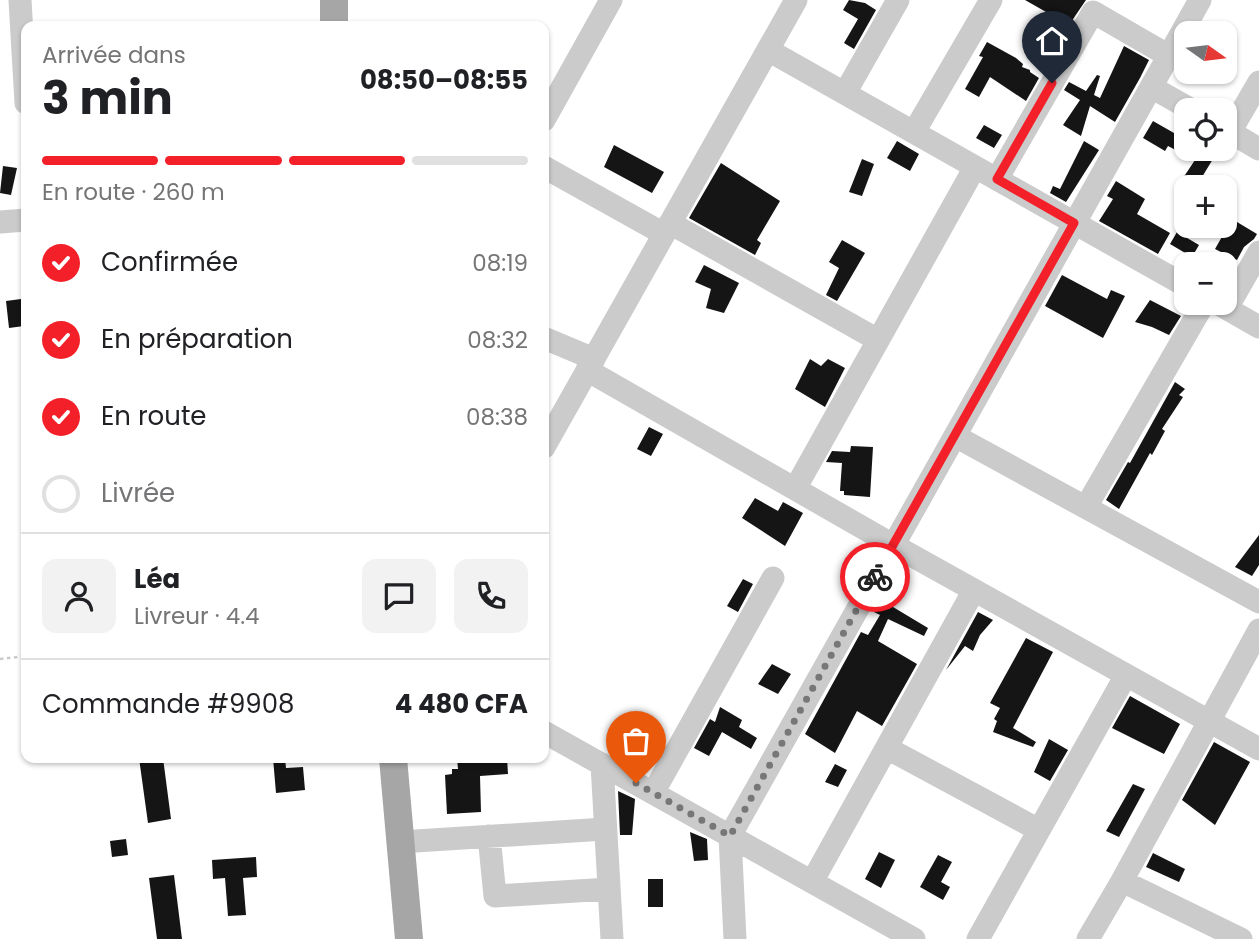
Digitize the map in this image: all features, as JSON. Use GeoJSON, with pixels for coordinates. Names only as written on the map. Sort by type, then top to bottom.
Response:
{"type":"FeatureCollection","features":[{"type":"Feature","properties":{"kind":"main road"},"geometry":{"type":"LineString","coordinates":[[334,0],[334,21]]}},
{"type":"Feature","properties":{"kind":"main road"},"geometry":{"type":"LineString","coordinates":[[393,763],[409,939]]}},
{"type":"Feature","properties":{"kind":"street"},"geometry":{"type":"LineString","coordinates":[[20,0],[22,21]]}},
{"type":"Feature","properties":{"kind":"street"},"geometry":{"type":"LineString","coordinates":[[549,111],[611,0]]}},
{"type":"Feature","properties":{"kind":"street"},"geometry":{"type":"LineString","coordinates":[[549,438],[796,0]]}},
{"type":"Feature","properties":{"kind":"street"},"geometry":{"type":"LineString","coordinates":[[845,93],[898,0]]}},
{"type":"Feature","properties":{"kind":"street"},"geometry":{"type":"LineString","coordinates":[[914,132],[991,0]]}},
{"type":"Feature","properties":{"kind":"street"},"geometry":{"type":"LineString","coordinates":[[735,939],[730,836],[1200,0]]}},
{"type":"Feature","properties":{"kind":"street"},"geometry":{"type":"LineString","coordinates":[[997,179],[1093,12],[1169,56]]}},
{"type":"Feature","properties":{"kind":"street"},"geometry":{"type":"LineString","coordinates":[[768,50],[1174,279]]}},
{"type":"Feature","properties":{"kind":"street"},"geometry":{"type":"LineString","coordinates":[[1237,117],[1259,82]]}},
{"type":"Feature","properties":{"kind":"street"},"geometry":{"type":"LineString","coordinates":[[1151,87],[1174,100]]}},
{"type":"Feature","properties":{"kind":"street"},"geometry":{"type":"LineString","coordinates":[[1237,136],[1259,149]]}},
{"type":"Feature","properties":{"kind":"street"},"geometry":{"type":"LineString","coordinates":[[795,489],[975,167]]}},
{"type":"Feature","properties":{"kind":"street"},"geometry":{"type":"LineString","coordinates":[[549,170],[878,340]]}},
{"type":"Feature","properties":{"kind":"street"},"geometry":{"type":"LineString","coordinates":[[0,222],[21,220]]}},
{"type":"Feature","properties":{"kind":"street"},"geometry":{"type":"LineString","coordinates":[[1237,284],[1259,252]]}},
{"type":"Feature","properties":{"kind":"street"},"geometry":{"type":"LineString","coordinates":[[1086,507],[1197,315]]}},
{"type":"Feature","properties":{"kind":"street"},"geometry":{"type":"LineString","coordinates":[[1237,315],[1259,327]]}},
{"type":"Feature","properties":{"kind":"street"},"geometry":{"type":"LineString","coordinates":[[549,341],[795,489],[1259,749]]}},
{"type":"Feature","properties":{"kind":"street"},"geometry":{"type":"LineString","coordinates":[[955,436],[1259,602]]}},
{"type":"Feature","properties":{"kind":"street"},"geometry":{"type":"LineString","coordinates":[[653,793],[773,578]]}},
{"type":"Feature","properties":{"kind":"street"},"geometry":{"type":"LineString","coordinates":[[812,882],[974,590]]}},
{"type":"Feature","properties":{"kind":"street"},"geometry":{"type":"LineString","coordinates":[[1088,939],[1259,630]]}},
{"type":"Feature","properties":{"kind":"street"},"geometry":{"type":"LineString","coordinates":[[978,939],[1126,675]]}},
{"type":"Feature","properties":{"kind":"street"},"geometry":{"type":"LineString","coordinates":[[549,735],[914,939]]}},
{"type":"Feature","properties":{"kind":"street"},"geometry":{"type":"LineString","coordinates":[[887,747],[1039,830]]}},
{"type":"Feature","properties":{"kind":"street"},"geometry":{"type":"LineString","coordinates":[[602,764],[612,939]]}},
{"type":"Feature","properties":{"kind":"street"},"geometry":{"type":"LineString","coordinates":[[400,842],[605,829]]}},
{"type":"Feature","properties":{"kind":"street"},"geometry":{"type":"LineString","coordinates":[[489,836],[495,896],[609,889]]}},
{"type":"Feature","properties":{"kind":"street"},"geometry":{"type":"LineString","coordinates":[[1122,881],[1233,937]]}},
{"type":"Feature","properties":{"kind":"path"},"geometry":{"type":"LineString","coordinates":[[0,659],[21,657]]}},
{"type":"Feature","properties":{"kind":"building"},"geometry":{"type":"Polygon","coordinates":[[[849,0],[865,3],[876,10],[854,49],[844,43],[858,19],[843,10],[849,0]]]}},
{"type":"Feature","properties":{"kind":"building"},"geometry":{"type":"Polygon","coordinates":[[[1025,0],[1086,0],[1069,25],[1025,0]]]}},
{"type":"Feature","properties":{"kind":"building"},"geometry":{"type":"Polygon","coordinates":[[[987,42],[1016,58],[1023,64],[1022,67],[1039,78],[1026,101],[990,77],[979,97],[965,89],[983,57],[979,56],[987,42]]]}},
{"type":"Feature","properties":{"kind":"building"},"geometry":{"type":"Polygon","coordinates":[[[1124,46],[1149,60],[1115,122],[1090,106],[1081,136],[1063,125],[1080,100],[1064,90],[1069,82],[1086,91],[1097,75],[1100,76],[1094,95],[1100,98],[1124,46]]]}},
{"type":"Feature","properties":{"kind":"building"},"geometry":{"type":"Polygon","coordinates":[[[1153,121],[1174,133],[1174,149],[1168,146],[1165,151],[1143,138],[1153,121]]]}},
{"type":"Feature","properties":{"kind":"building"},"geometry":{"type":"Polygon","coordinates":[[[984,125],[1002,135],[994,148],[976,138],[984,125]]]}},
{"type":"Feature","properties":{"kind":"building"},"geometry":{"type":"Polygon","coordinates":[[[897,141],[919,154],[910,171],[887,158],[897,141]]]}},
{"type":"Feature","properties":{"kind":"building"},"geometry":{"type":"Polygon","coordinates":[[[1084,141],[1099,150],[1066,202],[1050,193],[1053,186],[1060,189],[1084,141]]]}},
{"type":"Feature","properties":{"kind":"building"},"geometry":{"type":"Polygon","coordinates":[[[614,145],[664,172],[652,193],[604,167],[614,145]]]}},
{"type":"Feature","properties":{"kind":"building"},"geometry":{"type":"Polygon","coordinates":[[[862,159],[874,164],[862,196],[849,192],[862,159]]]}},
{"type":"Feature","properties":{"kind":"building"},"geometry":{"type":"Polygon","coordinates":[[[1194,161],[1212,161],[1203,175],[1185,175],[1194,161]]]}},
{"type":"Feature","properties":{"kind":"building"},"geometry":{"type":"Polygon","coordinates":[[[721,163],[780,201],[757,240],[761,243],[755,255],[689,218],[721,163]]]}},
{"type":"Feature","properties":{"kind":"building"},"geometry":{"type":"Polygon","coordinates":[[[3,166],[17,168],[11,195],[0,193],[3,166]]]}},
{"type":"Feature","properties":{"kind":"building"},"geometry":{"type":"Polygon","coordinates":[[[1116,181],[1145,199],[1137,214],[1170,233],[1158,254],[1099,221],[1113,199],[1107,196],[1116,181]]]}},
{"type":"Feature","properties":{"kind":"building"},"geometry":{"type":"Polygon","coordinates":[[[1237,222],[1257,234],[1244,247],[1237,260],[1237,252],[1221,252],[1215,249],[1221,238],[1237,238],[1237,222]]]}},
{"type":"Feature","properties":{"kind":"building"},"geometry":{"type":"Polygon","coordinates":[[[1174,237],[1187,238],[1199,245],[1195,252],[1184,252],[1170,244],[1174,237]]]}},
{"type":"Feature","properties":{"kind":"building"},"geometry":{"type":"Polygon","coordinates":[[[842,240],[865,253],[837,301],[826,295],[839,268],[829,262],[842,240]]]}},
{"type":"Feature","properties":{"kind":"building"},"geometry":{"type":"Polygon","coordinates":[[[704,265],[739,283],[724,313],[706,308],[711,289],[695,282],[704,265]]]}},
{"type":"Feature","properties":{"kind":"building"},"geometry":{"type":"Polygon","coordinates":[[[1062,275],[1107,299],[1111,290],[1125,296],[1103,338],[1045,306],[1062,275]]]}},
{"type":"Feature","properties":{"kind":"building"},"geometry":{"type":"Polygon","coordinates":[[[21,299],[21,326],[9,328],[6,301],[21,299]]]}},
{"type":"Feature","properties":{"kind":"building"},"geometry":{"type":"Polygon","coordinates":[[[1150,300],[1174,312],[1174,315],[1181,316],[1169,335],[1135,322],[1150,300]]]}},
{"type":"Feature","properties":{"kind":"building"},"geometry":{"type":"Polygon","coordinates":[[[810,359],[821,366],[828,359],[845,368],[825,407],[795,389],[810,359]]]}},
{"type":"Feature","properties":{"kind":"building"},"geometry":{"type":"Polygon","coordinates":[[[1175,382],[1185,389],[1179,395],[1183,397],[1162,429],[1165,431],[1119,509],[1106,500],[1175,382]]]}},
{"type":"Feature","properties":{"kind":"building"},"geometry":{"type":"Polygon","coordinates":[[[649,427],[663,434],[651,456],[637,449],[649,427]]]}},
{"type":"Feature","properties":{"kind":"building"},"geometry":{"type":"Polygon","coordinates":[[[851,446],[873,447],[870,497],[844,495],[844,491],[840,491],[842,463],[826,462],[832,451],[850,452],[851,446]]]}},
{"type":"Feature","properties":{"kind":"building"},"geometry":{"type":"Polygon","coordinates":[[[755,498],[778,511],[783,502],[803,513],[785,546],[742,518],[755,498]]]}},
{"type":"Feature","properties":{"kind":"building"},"geometry":{"type":"Polygon","coordinates":[[[1259,535],[1259,565],[1252,576],[1235,567],[1259,535]]]}},
{"type":"Feature","properties":{"kind":"building"},"geometry":{"type":"Polygon","coordinates":[[[743,579],[753,584],[738,612],[727,606],[743,579]]]}},
{"type":"Feature","properties":{"kind":"building"},"geometry":{"type":"Polygon","coordinates":[[[888,604],[928,628],[924,636],[888,619],[878,641],[917,664],[882,726],[857,711],[835,753],[805,734],[861,632],[868,635],[880,615],[874,612],[888,604]]]}},
{"type":"Feature","properties":{"kind":"building"},"geometry":{"type":"Polygon","coordinates":[[[978,612],[993,620],[980,635],[973,651],[965,646],[946,670],[978,612]]]}},
{"type":"Feature","properties":{"kind":"building"},"geometry":{"type":"Polygon","coordinates":[[[1026,638],[1053,652],[1013,728],[1036,742],[1033,747],[993,732],[997,721],[994,719],[1000,708],[990,703],[1026,638]]]}},
{"type":"Feature","properties":{"kind":"building"},"geometry":{"type":"Polygon","coordinates":[[[772,664],[791,674],[778,694],[758,684],[772,664]]]}},
{"type":"Feature","properties":{"kind":"building"},"geometry":{"type":"Polygon","coordinates":[[[1130,696],[1180,724],[1164,754],[1112,728],[1130,696]]]}},
{"type":"Feature","properties":{"kind":"building"},"geometry":{"type":"Polygon","coordinates":[[[720,707],[742,720],[739,727],[757,738],[751,749],[722,732],[709,756],[694,748],[710,719],[715,722],[720,707]]]}},
{"type":"Feature","properties":{"kind":"building"},"geometry":{"type":"Polygon","coordinates":[[[1049,739],[1068,750],[1050,781],[1034,772],[1049,739]]]}},
{"type":"Feature","properties":{"kind":"building"},"geometry":{"type":"Polygon","coordinates":[[[1214,742],[1250,762],[1215,825],[1182,800],[1214,742]]]}},
{"type":"Feature","properties":{"kind":"building"},"geometry":{"type":"Polygon","coordinates":[[[140,763],[164,763],[171,819],[148,823],[140,763]]]}},
{"type":"Feature","properties":{"kind":"building"},"geometry":{"type":"Polygon","coordinates":[[[273,763],[286,763],[286,768],[303,767],[305,790],[276,793],[273,763]]]}},
{"type":"Feature","properties":{"kind":"building"},"geometry":{"type":"Polygon","coordinates":[[[457,763],[507,763],[508,774],[480,776],[481,812],[447,814],[445,775],[452,774],[452,769],[458,769],[457,763]]]}},
{"type":"Feature","properties":{"kind":"building"},"geometry":{"type":"Polygon","coordinates":[[[835,764],[847,770],[838,787],[825,782],[835,764]]]}},
{"type":"Feature","properties":{"kind":"building"},"geometry":{"type":"Polygon","coordinates":[[[1133,784],[1145,789],[1119,837],[1106,831],[1133,784]]]}},
{"type":"Feature","properties":{"kind":"building"},"geometry":{"type":"Polygon","coordinates":[[[618,791],[635,799],[632,835],[620,835],[618,791]]]}},
{"type":"Feature","properties":{"kind":"building"},"geometry":{"type":"Polygon","coordinates":[[[690,832],[707,839],[708,860],[694,861],[690,832]]]}},
{"type":"Feature","properties":{"kind":"building"},"geometry":{"type":"Polygon","coordinates":[[[126,839],[128,855],[112,857],[110,841],[126,839]]]}},
{"type":"Feature","properties":{"kind":"building"},"geometry":{"type":"Polygon","coordinates":[[[879,852],[895,860],[881,888],[865,879],[879,852]]]}},
{"type":"Feature","properties":{"kind":"building"},"geometry":{"type":"Polygon","coordinates":[[[1153,853],[1185,869],[1179,882],[1146,867],[1153,853]]]}},
{"type":"Feature","properties":{"kind":"building"},"geometry":{"type":"Polygon","coordinates":[[[938,855],[952,862],[941,882],[950,887],[943,900],[920,887],[938,855]]]}},
{"type":"Feature","properties":{"kind":"building"},"geometry":{"type":"Polygon","coordinates":[[[256,857],[257,877],[243,878],[246,915],[228,916],[225,878],[213,879],[212,860],[256,857]]]}},
{"type":"Feature","properties":{"kind":"building"},"geometry":{"type":"Polygon","coordinates":[[[174,875],[182,939],[157,939],[149,878],[174,875]]]}},
{"type":"Feature","properties":{"kind":"building"},"geometry":{"type":"Polygon","coordinates":[[[648,879],[663,879],[663,907],[648,907],[648,879]]]}},
{"type":"Feature","properties":{"kind":"way so far"},"geometry":{"type":"LineString","coordinates":[[636,783],[730,836],[875,577]]}},
{"type":"Feature","properties":{"kind":"route"},"geometry":{"type":"LineString","coordinates":[[875,577],[1074,223],[997,179],[1052,83]]}}]}
